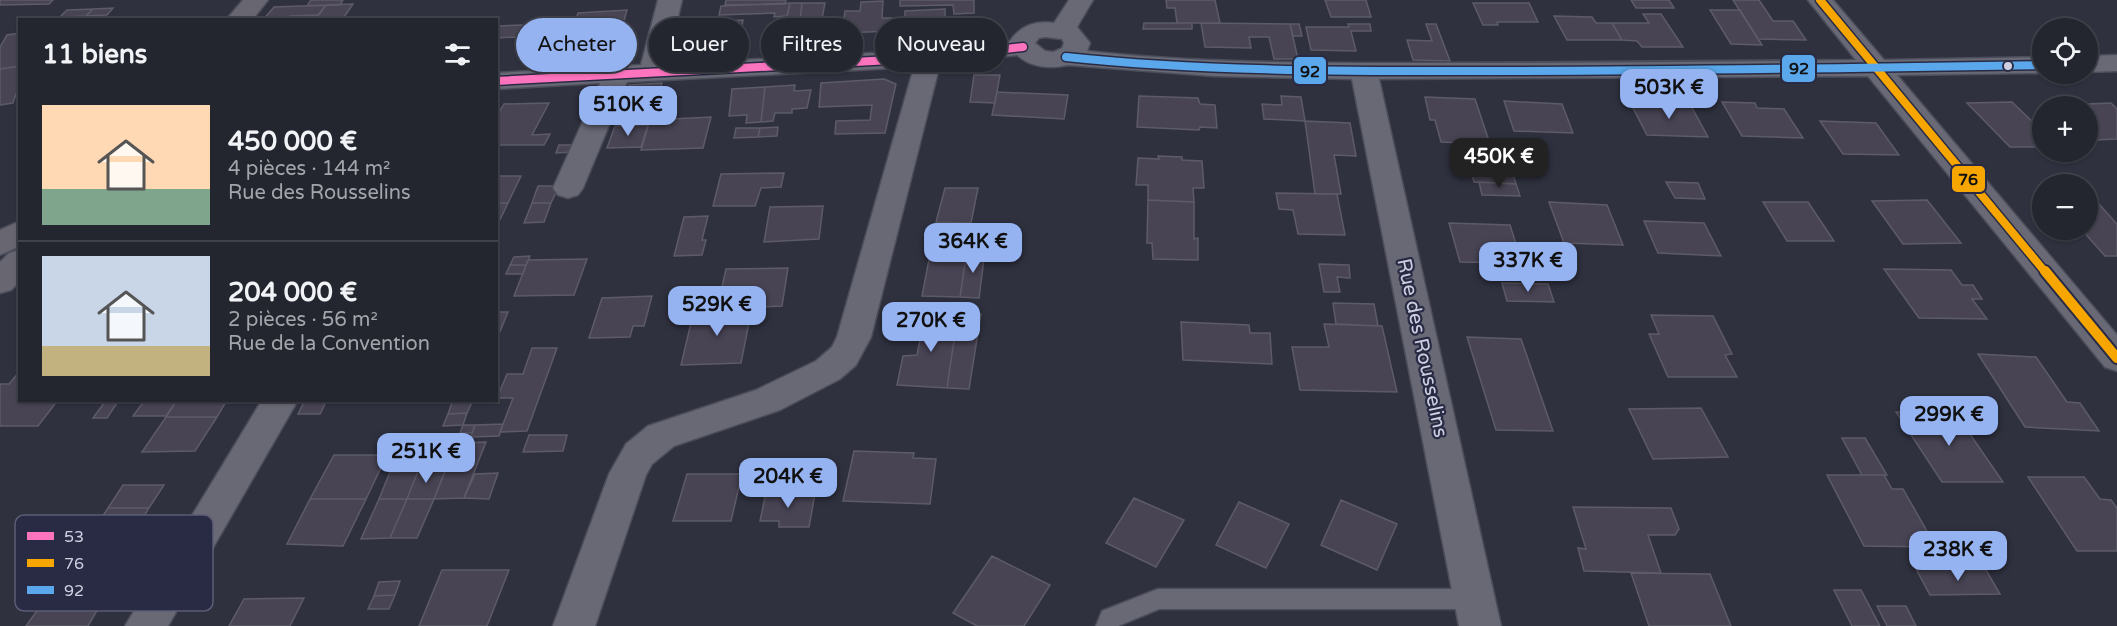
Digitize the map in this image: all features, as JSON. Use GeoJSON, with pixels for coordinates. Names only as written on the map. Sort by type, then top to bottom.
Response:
{"type":"FeatureCollection","features":[{"type":"Feature","properties":{"kind":"main road"},"geometry":{"type":"LineString","coordinates":[[240,18],[256,0]]}},
{"type":"Feature","properties":{"kind":"main road"},"geometry":{"type":"LineString","coordinates":[[0,244],[18,232]]}},
{"type":"Feature","properties":{"kind":"main road"},"geometry":{"type":"LineString","coordinates":[[0,282],[18,263]]}},
{"type":"Feature","properties":{"kind":"street"},"geometry":{"type":"LineString","coordinates":[[666,18],[670,0]]}},
{"type":"Feature","properties":{"kind":"street"},"geometry":{"type":"LineString","coordinates":[[1062,30],[1081,0]]}},
{"type":"Feature","properties":{"kind":"street"},"geometry":{"type":"LineString","coordinates":[[1820,0],[2117,358]]}},
{"type":"Feature","properties":{"kind":"street"},"geometry":{"type":"LineString","coordinates":[[1066,57],[1073,53],[1077,42],[1070,33],[1062,30],[1045,29],[1030,33],[1022,42],[1023,47],[1032,56],[1040,59],[1066,57],[1112,62],[1243,69],[1364,71],[1878,68],[2032,64]]}},
{"type":"Feature","properties":{"kind":"street"},"geometry":{"type":"LineString","coordinates":[[1007,49],[1023,47]]}},
{"type":"Feature","properties":{"kind":"street"},"geometry":{"type":"LineString","coordinates":[[749,67],[875,61]]}},
{"type":"Feature","properties":{"kind":"street"},"geometry":{"type":"LineString","coordinates":[[2098,64],[2117,63]]}},
{"type":"Feature","properties":{"kind":"street","name":"Rue des Rousselins"},"geometry":{"type":"LineString","coordinates":[[1364,71],[1477,613]]}},
{"type":"Feature","properties":{"kind":"street"},"geometry":{"type":"LineString","coordinates":[[498,81],[652,72]]}},
{"type":"Feature","properties":{"kind":"street"},"geometry":{"type":"LineString","coordinates":[[574,626],[628,474],[639,454],[661,436],[768,400],[828,370],[844,356],[854,337],[925,72]]}},
{"type":"Feature","properties":{"kind":"street"},"geometry":{"type":"LineString","coordinates":[[567,188],[617,74]]}},
{"type":"Feature","properties":{"kind":"street"},"geometry":{"type":"LineString","coordinates":[[212,515],[280,402]]}},
{"type":"Feature","properties":{"kind":"street"},"geometry":{"type":"LineString","coordinates":[[146,626],[155,611]]}},
{"type":"Feature","properties":{"kind":"lane"},"geometry":{"type":"LineString","coordinates":[[1107,626],[1110,618],[1158,599],[1477,613]]}},
{"type":"Feature","properties":{"kind":"building"},"geometry":{"type":"Polygon","coordinates":[[[0,0],[53,0],[49,4],[0,5],[0,0]]]}},
{"type":"Feature","properties":{"kind":"building"},"geometry":{"type":"Polygon","coordinates":[[[311,0],[343,0],[340,5],[307,6],[311,0]]]}},
{"type":"Feature","properties":{"kind":"building"},"geometry":{"type":"Polygon","coordinates":[[[726,0],[786,0],[785,4],[725,5],[726,0]]]}},
{"type":"Feature","properties":{"kind":"building"},"geometry":{"type":"Polygon","coordinates":[[[900,0],[974,0],[974,13],[954,14],[953,5],[900,6],[900,0]]]}},
{"type":"Feature","properties":{"kind":"building"},"geometry":{"type":"Polygon","coordinates":[[[1166,0],[1215,0],[1220,23],[1177,23],[1175,8],[1167,8],[1166,0]]]}},
{"type":"Feature","properties":{"kind":"building"},"geometry":{"type":"Polygon","coordinates":[[[1325,0],[1366,0],[1371,17],[1331,17],[1325,0]]]}},
{"type":"Feature","properties":{"kind":"building"},"geometry":{"type":"Polygon","coordinates":[[[1631,0],[1669,0],[1674,8],[1636,8],[1631,0]]]}},
{"type":"Feature","properties":{"kind":"building"},"geometry":{"type":"Polygon","coordinates":[[[1733,0],[1759,0],[1773,21],[1793,21],[1806,40],[1758,39],[1733,0]]]}},
{"type":"Feature","properties":{"kind":"building"},"geometry":{"type":"Polygon","coordinates":[[[883,1],[882,18],[875,18],[875,32],[863,32],[863,18],[844,18],[845,11],[860,11],[861,2],[883,1]]]}},
{"type":"Feature","properties":{"kind":"building"},"geometry":{"type":"Polygon","coordinates":[[[790,3],[787,16],[774,17],[775,13],[719,15],[721,6],[790,3]]]}},
{"type":"Feature","properties":{"kind":"building"},"geometry":{"type":"Polygon","coordinates":[[[790,3],[802,3],[800,18],[786,18],[790,3]]]}},
{"type":"Feature","properties":{"kind":"building"},"geometry":{"type":"Polygon","coordinates":[[[802,3],[825,3],[822,18],[800,18],[802,3]]]}},
{"type":"Feature","properties":{"kind":"building"},"geometry":{"type":"Polygon","coordinates":[[[1473,3],[1529,3],[1538,22],[1497,22],[1498,25],[1483,25],[1473,3]]]}},
{"type":"Feature","properties":{"kind":"building"},"geometry":{"type":"Polygon","coordinates":[[[353,4],[343,18],[316,18],[326,5],[353,4]]]}},
{"type":"Feature","properties":{"kind":"building"},"geometry":{"type":"Polygon","coordinates":[[[326,5],[318,15],[265,18],[274,7],[326,5]]]}},
{"type":"Feature","properties":{"kind":"building"},"geometry":{"type":"Polygon","coordinates":[[[113,8],[107,15],[86,16],[93,9],[113,8]]]}},
{"type":"Feature","properties":{"kind":"building"},"geometry":{"type":"Polygon","coordinates":[[[93,9],[86,16],[60,17],[67,10],[93,9]]]}},
{"type":"Feature","properties":{"kind":"building"},"geometry":{"type":"Polygon","coordinates":[[[945,9],[945,18],[905,18],[905,11],[945,9]]]}},
{"type":"Feature","properties":{"kind":"building"},"geometry":{"type":"Polygon","coordinates":[[[627,10],[625,18],[576,18],[578,13],[627,10]]]}},
{"type":"Feature","properties":{"kind":"building"},"geometry":{"type":"Polygon","coordinates":[[[1710,10],[1740,10],[1762,45],[1731,44],[1710,10]]]}},
{"type":"Feature","properties":{"kind":"building"},"geometry":{"type":"Polygon","coordinates":[[[1643,14],[1661,14],[1683,47],[1642,47],[1637,41],[1622,40],[1612,23],[1649,23],[1643,14]]]}},
{"type":"Feature","properties":{"kind":"building"},"geometry":{"type":"Polygon","coordinates":[[[1554,16],[1592,17],[1596,23],[1612,23],[1622,40],[1567,40],[1554,16]]]}},
{"type":"Feature","properties":{"kind":"building"},"geometry":{"type":"Polygon","coordinates":[[[1144,23],[1192,23],[1192,29],[1143,29],[1144,23]]]}},
{"type":"Feature","properties":{"kind":"building"},"geometry":{"type":"Polygon","coordinates":[[[1201,23],[1290,24],[1298,59],[1274,59],[1269,37],[1249,37],[1251,48],[1205,47],[1201,23]]]}},
{"type":"Feature","properties":{"kind":"building"},"geometry":{"type":"Polygon","coordinates":[[[1290,24],[1299,24],[1302,36],[1293,36],[1290,24]]]}},
{"type":"Feature","properties":{"kind":"building"},"geometry":{"type":"Polygon","coordinates":[[[1348,24],[1370,24],[1371,31],[1351,31],[1356,51],[1311,50],[1306,27],[1349,27],[1348,24]]]}},
{"type":"Feature","properties":{"kind":"building"},"geometry":{"type":"Polygon","coordinates":[[[1426,24],[1436,24],[1450,61],[1413,60],[1407,40],[1432,41],[1426,24]]]}},
{"type":"Feature","properties":{"kind":"building"},"geometry":{"type":"Polygon","coordinates":[[[516,25],[516,37],[498,38],[498,26],[516,25]]]}},
{"type":"Feature","properties":{"kind":"building"},"geometry":{"type":"Polygon","coordinates":[[[18,33],[18,66],[0,69],[0,47],[7,35],[18,33]]]}},
{"type":"Feature","properties":{"kind":"building"},"geometry":{"type":"Polygon","coordinates":[[[18,66],[18,94],[13,103],[0,105],[0,69],[18,66]]]}},
{"type":"Feature","properties":{"kind":"building"},"geometry":{"type":"Polygon","coordinates":[[[974,75],[1000,75],[995,103],[970,102],[974,75]]]}},
{"type":"Feature","properties":{"kind":"building"},"geometry":{"type":"Polygon","coordinates":[[[884,79],[896,84],[885,133],[835,134],[836,121],[870,120],[872,105],[819,107],[821,83],[884,79]]]}},
{"type":"Feature","properties":{"kind":"building"},"geometry":{"type":"Polygon","coordinates":[[[662,83],[653,111],[620,111],[629,85],[662,83]]]}},
{"type":"Feature","properties":{"kind":"building"},"geometry":{"type":"Polygon","coordinates":[[[795,85],[794,91],[811,90],[807,108],[792,109],[792,113],[775,113],[773,121],[761,122],[765,87],[795,85]]]}},
{"type":"Feature","properties":{"kind":"building"},"geometry":{"type":"Polygon","coordinates":[[[765,87],[761,122],[746,123],[747,115],[729,116],[732,89],[765,87]]]}},
{"type":"Feature","properties":{"kind":"building"},"geometry":{"type":"Polygon","coordinates":[[[997,92],[1068,95],[1064,119],[992,115],[997,92]]]}},
{"type":"Feature","properties":{"kind":"building"},"geometry":{"type":"Polygon","coordinates":[[[1139,96],[1198,98],[1200,104],[1215,105],[1217,128],[1200,127],[1199,130],[1137,127],[1139,96]]]}},
{"type":"Feature","properties":{"kind":"building"},"geometry":{"type":"Polygon","coordinates":[[[1281,96],[1301,97],[1305,121],[1264,119],[1262,104],[1282,105],[1281,96]]]}},
{"type":"Feature","properties":{"kind":"building"},"geometry":{"type":"Polygon","coordinates":[[[1425,97],[1475,99],[1490,144],[1441,142],[1435,120],[1430,120],[1425,97]]]}},
{"type":"Feature","properties":{"kind":"building"},"geometry":{"type":"Polygon","coordinates":[[[1504,101],[1562,104],[1573,133],[1514,131],[1504,101]]]}},
{"type":"Feature","properties":{"kind":"building"},"geometry":{"type":"Polygon","coordinates":[[[1630,102],[1690,104],[1708,137],[1647,135],[1630,102]]]}},
{"type":"Feature","properties":{"kind":"building"},"geometry":{"type":"Polygon","coordinates":[[[1722,102],[1755,103],[1757,108],[1784,109],[1803,138],[1742,136],[1722,102]]]}},
{"type":"Feature","properties":{"kind":"building"},"geometry":{"type":"Polygon","coordinates":[[[2012,102],[2032,121],[2032,147],[2010,147],[1967,103],[2012,102]]]}},
{"type":"Feature","properties":{"kind":"building"},"geometry":{"type":"Polygon","coordinates":[[[549,103],[532,135],[550,134],[544,145],[498,145],[498,114],[504,104],[549,103]]]}},
{"type":"Feature","properties":{"kind":"building"},"geometry":{"type":"Polygon","coordinates":[[[2111,103],[2117,109],[2117,139],[2098,140],[2098,104],[2111,103]]]}},
{"type":"Feature","properties":{"kind":"building"},"geometry":{"type":"Polygon","coordinates":[[[673,116],[672,119],[711,117],[703,148],[641,150],[651,117],[673,116]]]}},
{"type":"Feature","properties":{"kind":"building"},"geometry":{"type":"Polygon","coordinates":[[[1305,121],[1350,123],[1356,156],[1334,155],[1341,194],[1315,194],[1305,121]]]}},
{"type":"Feature","properties":{"kind":"building"},"geometry":{"type":"Polygon","coordinates":[[[1820,121],[1876,123],[1899,155],[1843,154],[1820,121]]]}},
{"type":"Feature","properties":{"kind":"building"},"geometry":{"type":"Polygon","coordinates":[[[648,125],[641,147],[607,148],[615,126],[648,125]]]}},
{"type":"Feature","properties":{"kind":"building"},"geometry":{"type":"Polygon","coordinates":[[[778,127],[777,136],[758,137],[760,128],[778,127]]]}},
{"type":"Feature","properties":{"kind":"building"},"geometry":{"type":"Polygon","coordinates":[[[736,128],[760,128],[758,137],[734,138],[736,128]]]}},
{"type":"Feature","properties":{"kind":"building"},"geometry":{"type":"Polygon","coordinates":[[[559,145],[574,145],[572,152],[556,153],[559,145]]]}},
{"type":"Feature","properties":{"kind":"building"},"geometry":{"type":"Polygon","coordinates":[[[1158,156],[1202,161],[1204,188],[1193,188],[1194,202],[1148,200],[1148,185],[1136,185],[1138,158],[1159,159],[1158,156]]]}},
{"type":"Feature","properties":{"kind":"building"},"geometry":{"type":"Polygon","coordinates":[[[1469,167],[1511,167],[1516,184],[1474,182],[1469,167]]]}},
{"type":"Feature","properties":{"kind":"building"},"geometry":{"type":"Polygon","coordinates":[[[784,173],[781,187],[761,188],[755,206],[713,206],[721,174],[784,173]]]}},
{"type":"Feature","properties":{"kind":"building"},"geometry":{"type":"Polygon","coordinates":[[[498,176],[521,176],[508,203],[498,203],[498,176]]]}},
{"type":"Feature","properties":{"kind":"building"},"geometry":{"type":"Polygon","coordinates":[[[1479,182],[1516,184],[1520,196],[1482,195],[1479,182]]]}},
{"type":"Feature","properties":{"kind":"building"},"geometry":{"type":"Polygon","coordinates":[[[1666,182],[1698,183],[1705,199],[1675,198],[1666,182]]]}},
{"type":"Feature","properties":{"kind":"building"},"geometry":{"type":"Polygon","coordinates":[[[538,186],[559,186],[551,203],[532,203],[538,186]]]}},
{"type":"Feature","properties":{"kind":"building"},"geometry":{"type":"Polygon","coordinates":[[[945,188],[978,188],[971,223],[936,222],[945,188]]]}},
{"type":"Feature","properties":{"kind":"building"},"geometry":{"type":"Polygon","coordinates":[[[1276,193],[1337,194],[1345,235],[1298,234],[1293,210],[1279,209],[1276,193]]]}},
{"type":"Feature","properties":{"kind":"building"},"geometry":{"type":"Polygon","coordinates":[[[1148,200],[1194,202],[1194,239],[1198,238],[1198,260],[1153,259],[1152,243],[1147,243],[1148,200]]]}},
{"type":"Feature","properties":{"kind":"building"},"geometry":{"type":"Polygon","coordinates":[[[1927,200],[1961,243],[1903,244],[1872,201],[1927,200]]]}},
{"type":"Feature","properties":{"kind":"building"},"geometry":{"type":"Polygon","coordinates":[[[1549,202],[1607,205],[1623,245],[1564,243],[1549,202]]]}},
{"type":"Feature","properties":{"kind":"building"},"geometry":{"type":"Polygon","coordinates":[[[1763,202],[1808,202],[1834,241],[1787,241],[1763,202]]]}},
{"type":"Feature","properties":{"kind":"building"},"geometry":{"type":"Polygon","coordinates":[[[498,203],[508,203],[498,224],[498,203]]]}},
{"type":"Feature","properties":{"kind":"building"},"geometry":{"type":"Polygon","coordinates":[[[532,203],[551,203],[544,222],[524,223],[532,203]]]}},
{"type":"Feature","properties":{"kind":"building"},"geometry":{"type":"Polygon","coordinates":[[[2098,204],[2117,224],[2117,256],[2105,256],[2091,240],[2098,240],[2098,204]]]}},
{"type":"Feature","properties":{"kind":"building"},"geometry":{"type":"Polygon","coordinates":[[[823,206],[819,239],[764,242],[770,207],[823,206]]]}},
{"type":"Feature","properties":{"kind":"building"},"geometry":{"type":"Polygon","coordinates":[[[708,216],[702,240],[706,240],[702,255],[674,256],[684,217],[708,216]]]}},
{"type":"Feature","properties":{"kind":"building"},"geometry":{"type":"Polygon","coordinates":[[[1644,221],[1704,223],[1721,256],[1658,253],[1644,221]]]}},
{"type":"Feature","properties":{"kind":"building"},"geometry":{"type":"Polygon","coordinates":[[[1449,223],[1510,225],[1522,263],[1460,262],[1449,223]]]}},
{"type":"Feature","properties":{"kind":"building"},"geometry":{"type":"Polygon","coordinates":[[[931,249],[967,250],[960,297],[922,296],[931,249]]]}},
{"type":"Feature","properties":{"kind":"building"},"geometry":{"type":"Polygon","coordinates":[[[967,250],[985,251],[979,298],[960,297],[967,250]]]}},
{"type":"Feature","properties":{"kind":"building"},"geometry":{"type":"Polygon","coordinates":[[[530,256],[526,265],[510,265],[514,257],[530,256]]]}},
{"type":"Feature","properties":{"kind":"building"},"geometry":{"type":"Polygon","coordinates":[[[587,259],[574,295],[514,296],[528,260],[587,259]]]}},
{"type":"Feature","properties":{"kind":"building"},"geometry":{"type":"Polygon","coordinates":[[[1319,264],[1349,265],[1350,278],[1337,277],[1340,292],[1324,292],[1319,264]]]}},
{"type":"Feature","properties":{"kind":"building"},"geometry":{"type":"Polygon","coordinates":[[[510,265],[526,265],[523,274],[506,274],[510,265]]]}},
{"type":"Feature","properties":{"kind":"building"},"geometry":{"type":"Polygon","coordinates":[[[788,268],[782,306],[717,309],[726,269],[788,268]]]}},
{"type":"Feature","properties":{"kind":"building"},"geometry":{"type":"Polygon","coordinates":[[[1884,269],[1951,270],[1962,285],[1973,285],[1982,299],[1972,299],[1987,319],[1919,318],[1884,269]]]}},
{"type":"Feature","properties":{"kind":"building"},"geometry":{"type":"Polygon","coordinates":[[[1502,283],[1548,284],[1554,302],[1507,301],[1502,283]]]}},
{"type":"Feature","properties":{"kind":"building"},"geometry":{"type":"Polygon","coordinates":[[[652,296],[644,326],[633,326],[630,337],[589,338],[602,298],[652,296]]]}},
{"type":"Feature","properties":{"kind":"building"},"geometry":{"type":"Polygon","coordinates":[[[1333,303],[1374,304],[1378,326],[1336,324],[1333,303]]]}},
{"type":"Feature","properties":{"kind":"building"},"geometry":{"type":"Polygon","coordinates":[[[752,308],[741,363],[681,365],[694,310],[752,308]]]}},
{"type":"Feature","properties":{"kind":"building"},"geometry":{"type":"Polygon","coordinates":[[[926,311],[958,313],[947,388],[897,385],[903,356],[917,355],[926,311]]]}},
{"type":"Feature","properties":{"kind":"building"},"geometry":{"type":"Polygon","coordinates":[[[498,312],[508,312],[499,334],[498,312]]]}},
{"type":"Feature","properties":{"kind":"building"},"geometry":{"type":"Polygon","coordinates":[[[958,313],[981,314],[969,389],[947,388],[958,313]]]}},
{"type":"Feature","properties":{"kind":"building"},"geometry":{"type":"Polygon","coordinates":[[[1651,315],[1713,316],[1732,354],[1725,355],[1737,377],[1668,377],[1649,334],[1659,334],[1651,315]]]}},
{"type":"Feature","properties":{"kind":"building"},"geometry":{"type":"Polygon","coordinates":[[[1181,322],[1249,325],[1250,333],[1270,333],[1272,364],[1183,360],[1181,322]]]}},
{"type":"Feature","properties":{"kind":"building"},"geometry":{"type":"Polygon","coordinates":[[[1324,324],[1382,326],[1397,392],[1300,390],[1292,347],[1329,347],[1324,324]]]}},
{"type":"Feature","properties":{"kind":"building"},"geometry":{"type":"Polygon","coordinates":[[[1467,337],[1521,339],[1553,431],[1496,430],[1467,337]]]}},
{"type":"Feature","properties":{"kind":"building"},"geometry":{"type":"Polygon","coordinates":[[[532,348],[557,348],[527,431],[500,432],[513,398],[498,398],[498,396],[507,374],[523,374],[532,348]]]}},
{"type":"Feature","properties":{"kind":"building"},"geometry":{"type":"Polygon","coordinates":[[[1978,354],[2036,357],[2067,402],[2080,403],[2099,431],[2025,427],[1978,354]]]}},
{"type":"Feature","properties":{"kind":"building"},"geometry":{"type":"Polygon","coordinates":[[[18,373],[18,402],[56,402],[38,426],[0,426],[0,384],[9,384],[18,373]]]}},
{"type":"Feature","properties":{"kind":"building"},"geometry":{"type":"Polygon","coordinates":[[[144,402],[176,402],[166,416],[133,416],[144,402]]]}},
{"type":"Feature","properties":{"kind":"building"},"geometry":{"type":"Polygon","coordinates":[[[176,402],[226,402],[217,417],[166,417],[176,402]]]}},
{"type":"Feature","properties":{"kind":"building"},"geometry":{"type":"Polygon","coordinates":[[[304,402],[326,402],[320,414],[298,414],[304,402]]]}},
{"type":"Feature","properties":{"kind":"building"},"geometry":{"type":"Polygon","coordinates":[[[452,402],[472,402],[467,413],[448,414],[452,402]]]}},
{"type":"Feature","properties":{"kind":"building"},"geometry":{"type":"Polygon","coordinates":[[[104,403],[117,403],[107,418],[93,418],[104,403]]]}},
{"type":"Feature","properties":{"kind":"building"},"geometry":{"type":"Polygon","coordinates":[[[1701,408],[1728,457],[1653,459],[1629,409],[1701,408]]]}},
{"type":"Feature","properties":{"kind":"building"},"geometry":{"type":"Polygon","coordinates":[[[1954,411],[2003,482],[1942,482],[1896,412],[1954,411]]]}},
{"type":"Feature","properties":{"kind":"building"},"geometry":{"type":"Polygon","coordinates":[[[467,413],[463,425],[443,426],[448,414],[467,413]]]}},
{"type":"Feature","properties":{"kind":"building"},"geometry":{"type":"Polygon","coordinates":[[[166,417],[217,417],[195,451],[142,452],[166,417]]]}},
{"type":"Feature","properties":{"kind":"building"},"geometry":{"type":"Polygon","coordinates":[[[503,424],[499,436],[471,437],[475,425],[503,424]]]}},
{"type":"Feature","properties":{"kind":"building"},"geometry":{"type":"Polygon","coordinates":[[[463,425],[475,425],[472,433],[460,433],[463,425]]]}},
{"type":"Feature","properties":{"kind":"building"},"geometry":{"type":"Polygon","coordinates":[[[529,435],[567,435],[563,451],[523,452],[529,435]]]}},
{"type":"Feature","properties":{"kind":"building"},"geometry":{"type":"Polygon","coordinates":[[[1842,438],[1865,438],[1887,475],[1862,475],[1842,438]]]}},
{"type":"Feature","properties":{"kind":"building"},"geometry":{"type":"Polygon","coordinates":[[[486,442],[464,498],[434,499],[456,443],[486,442]]]}},
{"type":"Feature","properties":{"kind":"building"},"geometry":{"type":"Polygon","coordinates":[[[854,451],[914,453],[913,458],[936,459],[930,504],[843,501],[854,451]]]}},
{"type":"Feature","properties":{"kind":"building"},"geometry":{"type":"Polygon","coordinates":[[[334,455],[387,455],[366,499],[310,499],[334,455]]]}},
{"type":"Feature","properties":{"kind":"building"},"geometry":{"type":"Polygon","coordinates":[[[446,469],[434,499],[407,499],[418,471],[446,469]]]}},
{"type":"Feature","properties":{"kind":"building"},"geometry":{"type":"Polygon","coordinates":[[[418,471],[407,499],[379,499],[390,472],[418,471]]]}},
{"type":"Feature","properties":{"kind":"building"},"geometry":{"type":"Polygon","coordinates":[[[498,473],[489,499],[464,498],[475,474],[498,473]]]}},
{"type":"Feature","properties":{"kind":"building"},"geometry":{"type":"Polygon","coordinates":[[[687,474],[742,474],[731,521],[673,521],[687,474]]]}},
{"type":"Feature","properties":{"kind":"building"},"geometry":{"type":"Polygon","coordinates":[[[1827,475],[1884,475],[1892,489],[1903,489],[1936,547],[1864,546],[1827,475]]]}},
{"type":"Feature","properties":{"kind":"building"},"geometry":{"type":"Polygon","coordinates":[[[2028,477],[2084,477],[2100,499],[2111,500],[2117,508],[2117,551],[2077,551],[2028,477]]]}},
{"type":"Feature","properties":{"kind":"building"},"geometry":{"type":"Polygon","coordinates":[[[123,485],[164,485],[149,508],[108,508],[123,485]]]}},
{"type":"Feature","properties":{"kind":"building"},"geometry":{"type":"Polygon","coordinates":[[[766,492],[815,494],[809,527],[779,527],[779,521],[760,521],[766,492]]]}},
{"type":"Feature","properties":{"kind":"building"},"geometry":{"type":"Polygon","coordinates":[[[1134,498],[1184,520],[1156,567],[1106,543],[1134,498]]]}},
{"type":"Feature","properties":{"kind":"building"},"geometry":{"type":"Polygon","coordinates":[[[310,499],[366,499],[343,546],[287,544],[310,499]]]}},
{"type":"Feature","properties":{"kind":"building"},"geometry":{"type":"Polygon","coordinates":[[[379,499],[407,499],[390,538],[361,539],[379,499]]]}},
{"type":"Feature","properties":{"kind":"building"},"geometry":{"type":"Polygon","coordinates":[[[407,499],[434,499],[417,538],[390,538],[407,499]]]}},
{"type":"Feature","properties":{"kind":"building"},"geometry":{"type":"Polygon","coordinates":[[[1341,500],[1397,524],[1377,570],[1321,545],[1341,500]]]}},
{"type":"Feature","properties":{"kind":"building"},"geometry":{"type":"Polygon","coordinates":[[[1239,502],[1289,524],[1266,568],[1216,545],[1239,502]]]}},
{"type":"Feature","properties":{"kind":"building"},"geometry":{"type":"Polygon","coordinates":[[[1573,507],[1671,508],[1679,529],[1675,535],[1648,535],[1661,573],[1584,571],[1578,548],[1586,549],[1573,507]]]}},
{"type":"Feature","properties":{"kind":"building"},"geometry":{"type":"Polygon","coordinates":[[[108,508],[149,508],[145,515],[103,515],[108,508]]]}},
{"type":"Feature","properties":{"kind":"building"},"geometry":{"type":"Polygon","coordinates":[[[992,556],[1050,585],[1024,626],[977,626],[953,613],[992,556]]]}},
{"type":"Feature","properties":{"kind":"building"},"geometry":{"type":"Polygon","coordinates":[[[1916,569],[1986,570],[2000,594],[1930,595],[1916,569]]]}},
{"type":"Feature","properties":{"kind":"building"},"geometry":{"type":"Polygon","coordinates":[[[442,570],[509,570],[487,626],[419,626],[442,570]]]}},
{"type":"Feature","properties":{"kind":"building"},"geometry":{"type":"Polygon","coordinates":[[[1631,573],[1710,574],[1731,626],[1649,626],[1631,573]]]}},
{"type":"Feature","properties":{"kind":"building"},"geometry":{"type":"Polygon","coordinates":[[[400,581],[395,595],[374,596],[379,582],[400,581]]]}},
{"type":"Feature","properties":{"kind":"building"},"geometry":{"type":"Polygon","coordinates":[[[1834,590],[1861,590],[1880,626],[1852,626],[1834,590]]]}},
{"type":"Feature","properties":{"kind":"building"},"geometry":{"type":"Polygon","coordinates":[[[395,595],[389,609],[368,609],[374,596],[395,595]]]}},
{"type":"Feature","properties":{"kind":"building"},"geometry":{"type":"Polygon","coordinates":[[[304,598],[290,626],[229,626],[244,599],[304,598]]]}},
{"type":"Feature","properties":{"kind":"building"},"geometry":{"type":"Polygon","coordinates":[[[1877,606],[1906,606],[1916,626],[1887,626],[1877,606]]]}},
{"type":"Feature","properties":{"kind":"building"},"geometry":{"type":"Polygon","coordinates":[[[37,611],[97,611],[88,626],[26,626],[37,611]]]}},
{"type":"Feature","properties":{"kind":"transit line","name":"76"},"geometry":{"type":"LineString","coordinates":[[1820,0],[2117,358]]}},
{"type":"Feature","properties":{"kind":"transit line","name":"53"},"geometry":{"type":"LineString","coordinates":[[498,81],[929,58],[1023,47]]}},
{"type":"Feature","properties":{"kind":"transit line","name":"92"},"geometry":{"type":"LineString","coordinates":[[1066,57],[1165,66],[1314,71],[2032,65]]}}]}
